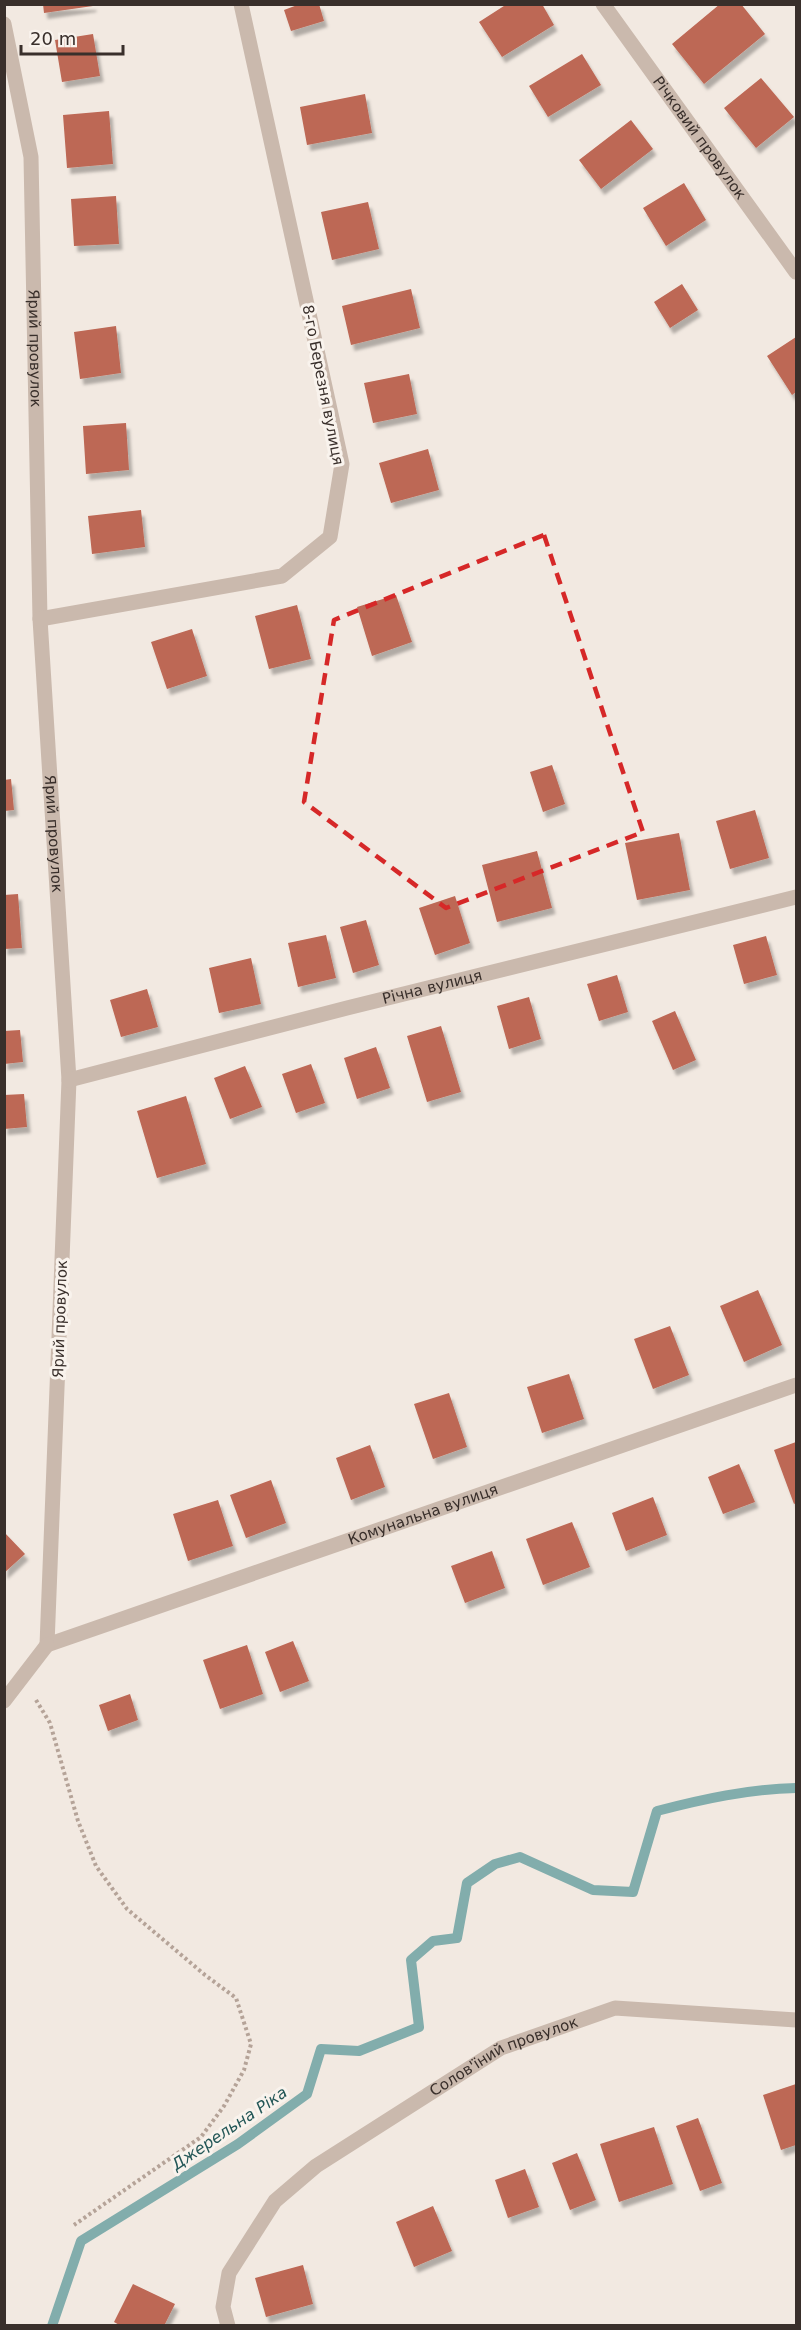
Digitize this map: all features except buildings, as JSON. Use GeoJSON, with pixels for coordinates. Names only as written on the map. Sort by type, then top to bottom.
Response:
{"type":"FeatureCollection","features":[{"type":"Feature","properties":{"kind":"street","name":"8-го Березня вулиця"},"geometry":{"type":"LineString","coordinates":[[40,619],[282,576],[330,537],[342,464],[241,4]]}},
{"type":"Feature","properties":{"kind":"street","name":"Річковий провулок"},"geometry":{"type":"LineString","coordinates":[[603,4],[796,272]]}},
{"type":"Feature","properties":{"kind":"street","name":"Ярий провулок"},"geometry":{"type":"LineString","coordinates":[[4,24],[31,157],[40,619],[69,1080],[47,1645]]}},
{"type":"Feature","properties":{"kind":"street","name":"Річна вулиця"},"geometry":{"type":"LineString","coordinates":[[69,1080],[553,956],[796,897]]}},
{"type":"Feature","properties":{"kind":"street","name":"Комунальна вулиця"},"geometry":{"type":"LineString","coordinates":[[47,1645],[796,1385]]}},
{"type":"Feature","properties":{"kind":"street"},"geometry":{"type":"LineString","coordinates":[[4,1701],[47,1645]]}},
{"type":"Feature","properties":{"kind":"street","name":"Солов'їний провулок"},"geometry":{"type":"LineString","coordinates":[[228,2325],[223,2307],[229,2273],[275,2201],[316,2166],[501,2048],[615,2008],[796,2020]]}},
{"type":"Feature","properties":{"kind":"path"},"geometry":{"type":"LineString","coordinates":[[23,1679],[50,1724],[78,1821],[96,1866],[127,1908],[205,1975],[236,1998],[251,2044],[244,2070],[224,2106],[201,2138],[74,2225]]}},
{"type":"Feature","properties":{"kind":"highlighted area"},"geometry":{"type":"Polygon","coordinates":[[[544,535],[643,832],[446,908],[304,802],[334,620],[544,535]]]}},
{"type":"Feature","properties":{"kind":"waterway","name":"Джерельна Ріка"},"geometry":{"type":"LineString","coordinates":[[52,2326],[81,2241],[238,2144],[307,2094],[321,2049],[359,2051],[419,2027],[411,1960],[433,1941],[457,1938],[467,1883],[495,1864],[520,1857],[593,1890],[633,1892],[657,1811],[726,1795],[796,1788]]}}]}
